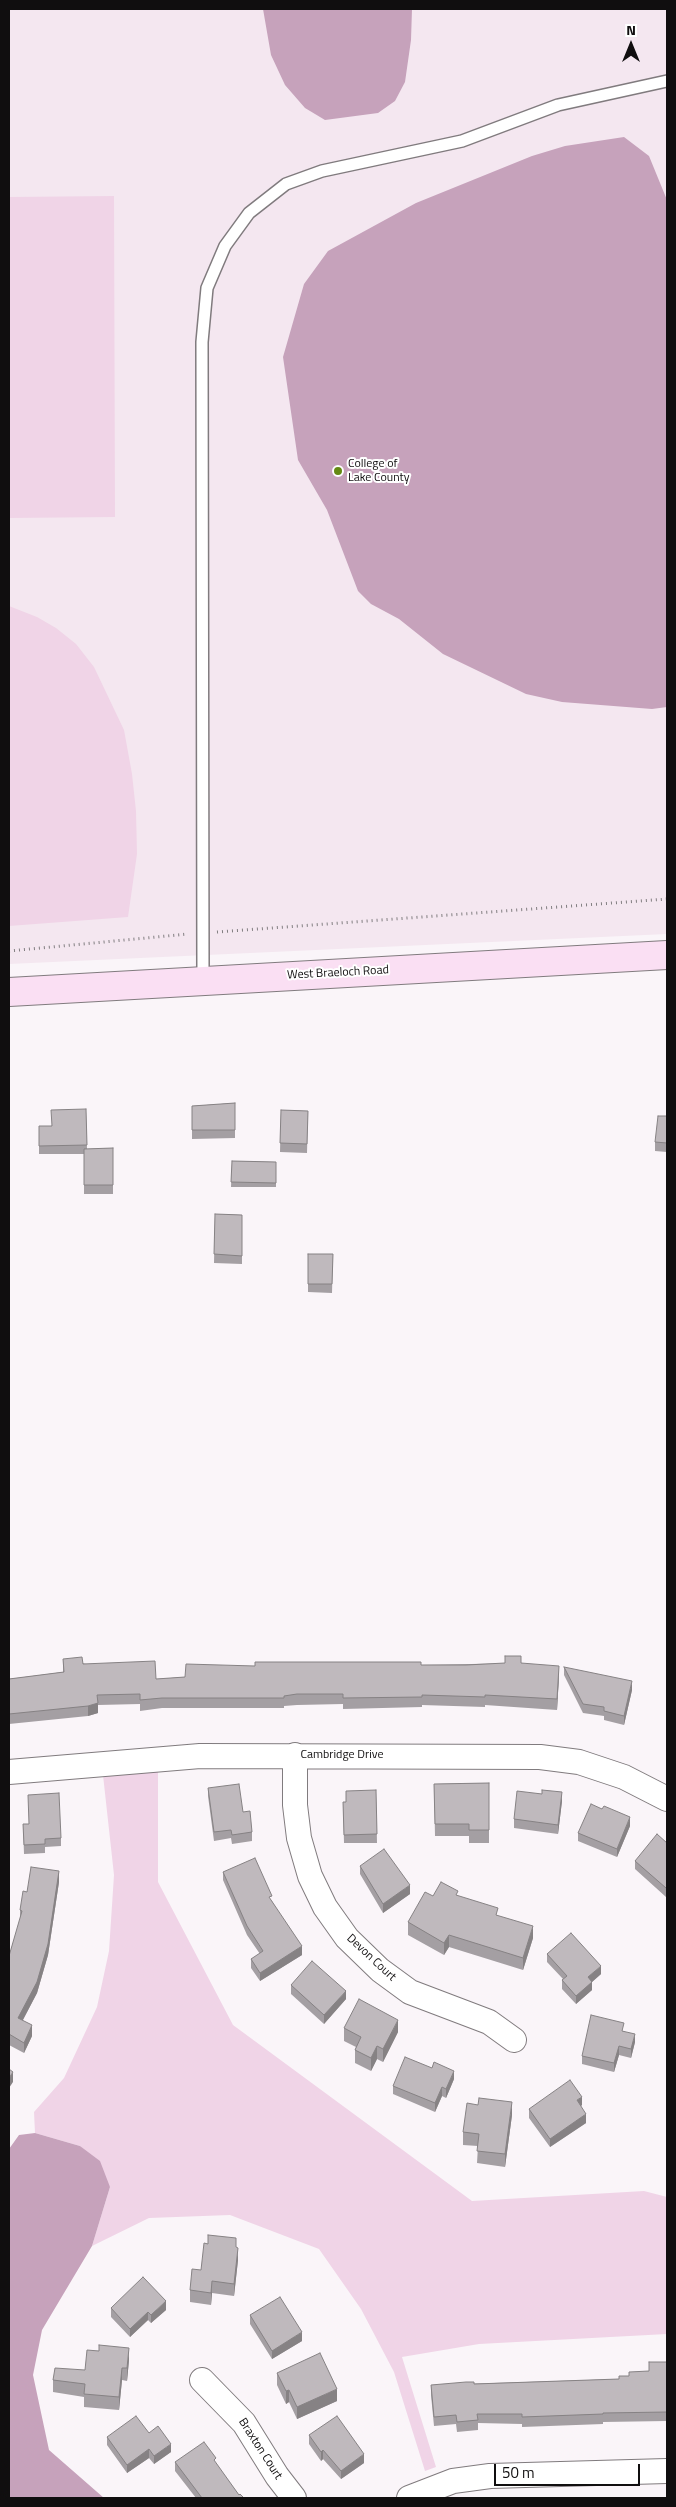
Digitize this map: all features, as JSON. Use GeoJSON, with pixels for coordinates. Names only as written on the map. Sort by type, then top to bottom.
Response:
{"type":"FeatureCollection","features":[{"type":"Feature","properties":{"kind":"street","name":"West Braeloch Road"},"geometry":{"type":"LineString","coordinates":[[9,992],[667,955]]}},
{"type":"Feature","properties":{"kind":"street","name":"Devon Court"},"geometry":{"type":"LineString","coordinates":[[295,1755],[294,1805],[299,1838],[314,1883],[325,1906],[347,1938],[380,1970],[410,1992],[489,2022],[514,2040]]}},
{"type":"Feature","properties":{"kind":"street","name":"Cambridge Drive"},"geometry":{"type":"LineString","coordinates":[[9,1772],[200,1756],[540,1757],[580,1762],[624,1777],[667,1799]]}},
{"type":"Feature","properties":{"kind":"street","name":"Braxton Court"},"geometry":{"type":"LineString","coordinates":[[202,2380],[244,2423],[277,2476],[294,2498]]}},
{"type":"Feature","properties":{"kind":"street"},"geometry":{"type":"LineString","coordinates":[[409,2498],[453,2481],[490,2476],[667,2471]]}},
{"type":"Feature","properties":{"kind":"lane"},"geometry":{"type":"LineString","coordinates":[[203,981],[202,342],[207,288],[225,246],[248,213],[286,184],[322,171],[462,141],[558,105],[667,81]]}},
{"type":"Feature","properties":{"kind":"path"},"geometry":{"type":"LineString","coordinates":[[9,951],[203,933],[268,930],[667,899]]}},
{"type":"Feature","properties":{"kind":"shaded area","name":"College of Lake County"},"geometry":{"type":"Polygon","coordinates":[[[9,9],[667,9],[667,934],[9,964],[9,9]]]}},
{"type":"Feature","properties":{"kind":"shaded area"},"geometry":{"type":"Polygon","coordinates":[[[263,9],[412,9],[411,40],[405,82],[395,101],[378,113],[325,120],[305,108],[285,85],[271,55],[263,9]]]}},
{"type":"Feature","properties":{"kind":"shaded area"},"geometry":{"type":"Polygon","coordinates":[[[624,137],[649,156],[667,200],[667,707],[652,709],[562,702],[526,694],[443,654],[399,619],[371,604],[358,591],[327,510],[298,460],[283,357],[304,284],[328,251],[416,203],[532,156],[565,146],[624,137]]]}},
{"type":"Feature","properties":{"kind":"shaded area"},"geometry":{"type":"Polygon","coordinates":[[[114,196],[115,517],[9,518],[9,197],[114,196]]]}},
{"type":"Feature","properties":{"kind":"shaded area"},"geometry":{"type":"Polygon","coordinates":[[[9,606],[37,617],[56,628],[76,644],[94,667],[124,730],[136,811],[137,854],[128,917],[9,926],[9,606]]]}},
{"type":"Feature","properties":{"kind":"shaded area"},"geometry":{"type":"Polygon","coordinates":[[[158,1771],[158,1882],[233,2025],[472,2201],[644,2191],[667,2197],[667,2334],[479,2344],[402,2357],[436,2467],[425,2471],[394,2372],[361,2309],[319,2249],[230,2215],[149,2218],[92,2246],[110,2187],[80,2146],[35,2133],[34,2112],[64,2078],[97,2007],[109,1951],[114,1875],[103,1775],[158,1771]]]}},
{"type":"Feature","properties":{"kind":"shaded area"},"geometry":{"type":"Polygon","coordinates":[[[35,2133],[80,2146],[100,2161],[110,2187],[92,2246],[42,2330],[33,2375],[49,2450],[104,2498],[9,2498],[9,2149],[19,2135],[35,2133]]]}},
{"type":"Feature","properties":{"kind":"building"},"geometry":{"type":"Polygon","coordinates":[[[235,1103],[235,1130],[192,1130],[192,1106],[235,1103]]]}},
{"type":"Feature","properties":{"kind":"building"},"geometry":{"type":"Polygon","coordinates":[[[86,1109],[87,1145],[39,1146],[39,1126],[52,1126],[51,1110],[86,1109]]]}},
{"type":"Feature","properties":{"kind":"building"},"geometry":{"type":"Polygon","coordinates":[[[281,1110],[308,1111],[307,1144],[280,1143],[281,1110]]]}},
{"type":"Feature","properties":{"kind":"building"},"geometry":{"type":"Polygon","coordinates":[[[658,1116],[667,1116],[667,1143],[655,1142],[658,1116]]]}},
{"type":"Feature","properties":{"kind":"building"},"geometry":{"type":"Polygon","coordinates":[[[113,1148],[113,1185],[84,1185],[84,1149],[113,1148]]]}},
{"type":"Feature","properties":{"kind":"building"},"geometry":{"type":"Polygon","coordinates":[[[232,1161],[276,1162],[276,1183],[231,1182],[232,1161]]]}},
{"type":"Feature","properties":{"kind":"building"},"geometry":{"type":"Polygon","coordinates":[[[215,1214],[242,1215],[242,1256],[214,1254],[215,1214]]]}},
{"type":"Feature","properties":{"kind":"building"},"geometry":{"type":"Polygon","coordinates":[[[308,1254],[333,1254],[332,1284],[308,1284],[308,1254]]]}},
{"type":"Feature","properties":{"kind":"building"},"geometry":{"type":"Polygon","coordinates":[[[505,1656],[521,1656],[521,1663],[559,1666],[557,1699],[485,1695],[485,1697],[422,1695],[422,1697],[343,1698],[343,1694],[297,1694],[284,1696],[284,1698],[162,1698],[140,1700],[140,1694],[97,1695],[98,1703],[88,1706],[9,1714],[9,1679],[64,1672],[63,1659],[82,1657],[83,1664],[155,1661],[156,1679],[185,1677],[186,1664],[255,1666],[255,1662],[421,1662],[421,1665],[466,1665],[505,1663],[505,1656]]]}},
{"type":"Feature","properties":{"kind":"building"},"geometry":{"type":"Polygon","coordinates":[[[564,1667],[632,1681],[624,1716],[604,1711],[604,1707],[583,1704],[564,1667]]]}},
{"type":"Feature","properties":{"kind":"building"},"geometry":{"type":"Polygon","coordinates":[[[489,1783],[489,1830],[469,1830],[469,1824],[435,1824],[434,1784],[489,1783]]]}},
{"type":"Feature","properties":{"kind":"building"},"geometry":{"type":"Polygon","coordinates":[[[239,1784],[243,1812],[250,1811],[252,1832],[232,1835],[231,1830],[214,1832],[208,1788],[239,1784]]]}},
{"type":"Feature","properties":{"kind":"building"},"geometry":{"type":"Polygon","coordinates":[[[376,1790],[377,1834],[344,1835],[343,1802],[346,1802],[346,1791],[376,1790]]]}},
{"type":"Feature","properties":{"kind":"building"},"geometry":{"type":"Polygon","coordinates":[[[542,1790],[562,1792],[558,1825],[514,1819],[517,1791],[542,1794],[542,1790]]]}},
{"type":"Feature","properties":{"kind":"building"},"geometry":{"type":"Polygon","coordinates":[[[59,1793],[61,1838],[45,1839],[45,1844],[24,1845],[23,1824],[29,1824],[28,1795],[59,1793]]]}},
{"type":"Feature","properties":{"kind":"building"},"geometry":{"type":"Polygon","coordinates":[[[591,1804],[602,1809],[604,1806],[630,1817],[617,1849],[578,1833],[591,1804]]]}},
{"type":"Feature","properties":{"kind":"building"},"geometry":{"type":"Polygon","coordinates":[[[657,1834],[667,1843],[666,1888],[635,1861],[657,1834]]]}},
{"type":"Feature","properties":{"kind":"building"},"geometry":{"type":"Polygon","coordinates":[[[384,1849],[410,1885],[383,1904],[360,1866],[384,1849]]]}},
{"type":"Feature","properties":{"kind":"building"},"geometry":{"type":"Polygon","coordinates":[[[255,1858],[272,1896],[269,1897],[302,1946],[260,1973],[251,1959],[263,1951],[247,1926],[223,1872],[255,1858]]]}},
{"type":"Feature","properties":{"kind":"building"},"geometry":{"type":"Polygon","coordinates":[[[31,1867],[59,1871],[48,1944],[37,1982],[18,2018],[32,2025],[24,2043],[9,2034],[9,1956],[22,1911],[20,1910],[23,1891],[27,1892],[31,1867]]]}},
{"type":"Feature","properties":{"kind":"building"},"geometry":{"type":"Polygon","coordinates":[[[441,1882],[458,1891],[456,1895],[498,1908],[496,1915],[533,1926],[523,1958],[449,1935],[444,1943],[408,1922],[425,1892],[433,1896],[441,1882]]]}},
{"type":"Feature","properties":{"kind":"building"},"geometry":{"type":"Polygon","coordinates":[[[571,1933],[601,1966],[588,1977],[592,1982],[576,1996],[562,1980],[567,1976],[547,1954],[571,1933]]]}},
{"type":"Feature","properties":{"kind":"building"},"geometry":{"type":"Polygon","coordinates":[[[312,1961],[346,1991],[324,2015],[291,1985],[312,1961]]]}},
{"type":"Feature","properties":{"kind":"building"},"geometry":{"type":"Polygon","coordinates":[[[359,1999],[398,2020],[383,2049],[377,2046],[371,2058],[355,2050],[361,2037],[344,2028],[359,1999]]]}},
{"type":"Feature","properties":{"kind":"building"},"geometry":{"type":"Polygon","coordinates":[[[591,2015],[624,2023],[622,2031],[635,2034],[631,2049],[619,2046],[614,2063],[582,2056],[591,2015]]]}},
{"type":"Feature","properties":{"kind":"building"},"geometry":{"type":"Polygon","coordinates":[[[405,2057],[432,2068],[434,2062],[454,2071],[446,2089],[442,2087],[435,2103],[393,2086],[405,2057]]]}},
{"type":"Feature","properties":{"kind":"building"},"geometry":{"type":"Polygon","coordinates":[[[9,2069],[13,2072],[9,2078],[9,2069]]]}},
{"type":"Feature","properties":{"kind":"building"},"geometry":{"type":"Polygon","coordinates":[[[570,2080],[582,2097],[577,2100],[586,2114],[550,2139],[529,2109],[570,2080]]]}},
{"type":"Feature","properties":{"kind":"building"},"geometry":{"type":"Polygon","coordinates":[[[479,2098],[512,2102],[505,2154],[477,2151],[479,2134],[463,2132],[467,2103],[478,2105],[479,2098]]]}},
{"type":"Feature","properties":{"kind":"building"},"geometry":{"type":"Polygon","coordinates":[[[208,2235],[236,2238],[236,2247],[238,2248],[234,2284],[212,2281],[211,2293],[190,2290],[192,2269],[201,2270],[204,2243],[208,2244],[208,2235]]]}},
{"type":"Feature","properties":{"kind":"building"},"geometry":{"type":"Polygon","coordinates":[[[143,2277],[166,2301],[151,2315],[148,2312],[130,2329],[111,2308],[143,2277]]]}},
{"type":"Feature","properties":{"kind":"building"},"geometry":{"type":"Polygon","coordinates":[[[280,2297],[302,2332],[272,2351],[250,2315],[280,2297]]]}},
{"type":"Feature","properties":{"kind":"building"},"geometry":{"type":"Polygon","coordinates":[[[99,2345],[129,2348],[127,2368],[122,2368],[119,2397],[84,2394],[85,2384],[53,2380],[55,2368],[85,2370],[87,2350],[99,2351],[99,2345]]]}},
{"type":"Feature","properties":{"kind":"building"},"geometry":{"type":"Polygon","coordinates":[[[320,2353],[337,2389],[297,2407],[289,2390],[286,2391],[277,2373],[320,2353]]]}},
{"type":"Feature","properties":{"kind":"building"},"geometry":{"type":"Polygon","coordinates":[[[649,2362],[667,2362],[667,2412],[522,2417],[522,2414],[477,2414],[478,2420],[457,2422],[456,2415],[434,2417],[431,2385],[466,2382],[474,2382],[474,2384],[619,2379],[619,2376],[629,2376],[629,2372],[649,2371],[649,2362]]]}},
{"type":"Feature","properties":{"kind":"building"},"geometry":{"type":"Polygon","coordinates":[[[136,2416],[149,2433],[158,2426],[171,2444],[154,2456],[149,2449],[127,2465],[107,2437],[136,2416]]]}},
{"type":"Feature","properties":{"kind":"building"},"geometry":{"type":"Polygon","coordinates":[[[337,2416],[364,2454],[341,2471],[323,2450],[321,2452],[309,2435],[337,2416]]]}},
{"type":"Feature","properties":{"kind":"building"},"geometry":{"type":"Polygon","coordinates":[[[204,2442],[216,2458],[214,2460],[239,2495],[244,2498],[202,2498],[175,2462],[204,2442]]]}},
{"type":"Feature","properties":{"kind":"place","name":"College of Lake County"},"geometry":{"type":"Point","coordinates":[338,471]}}]}
